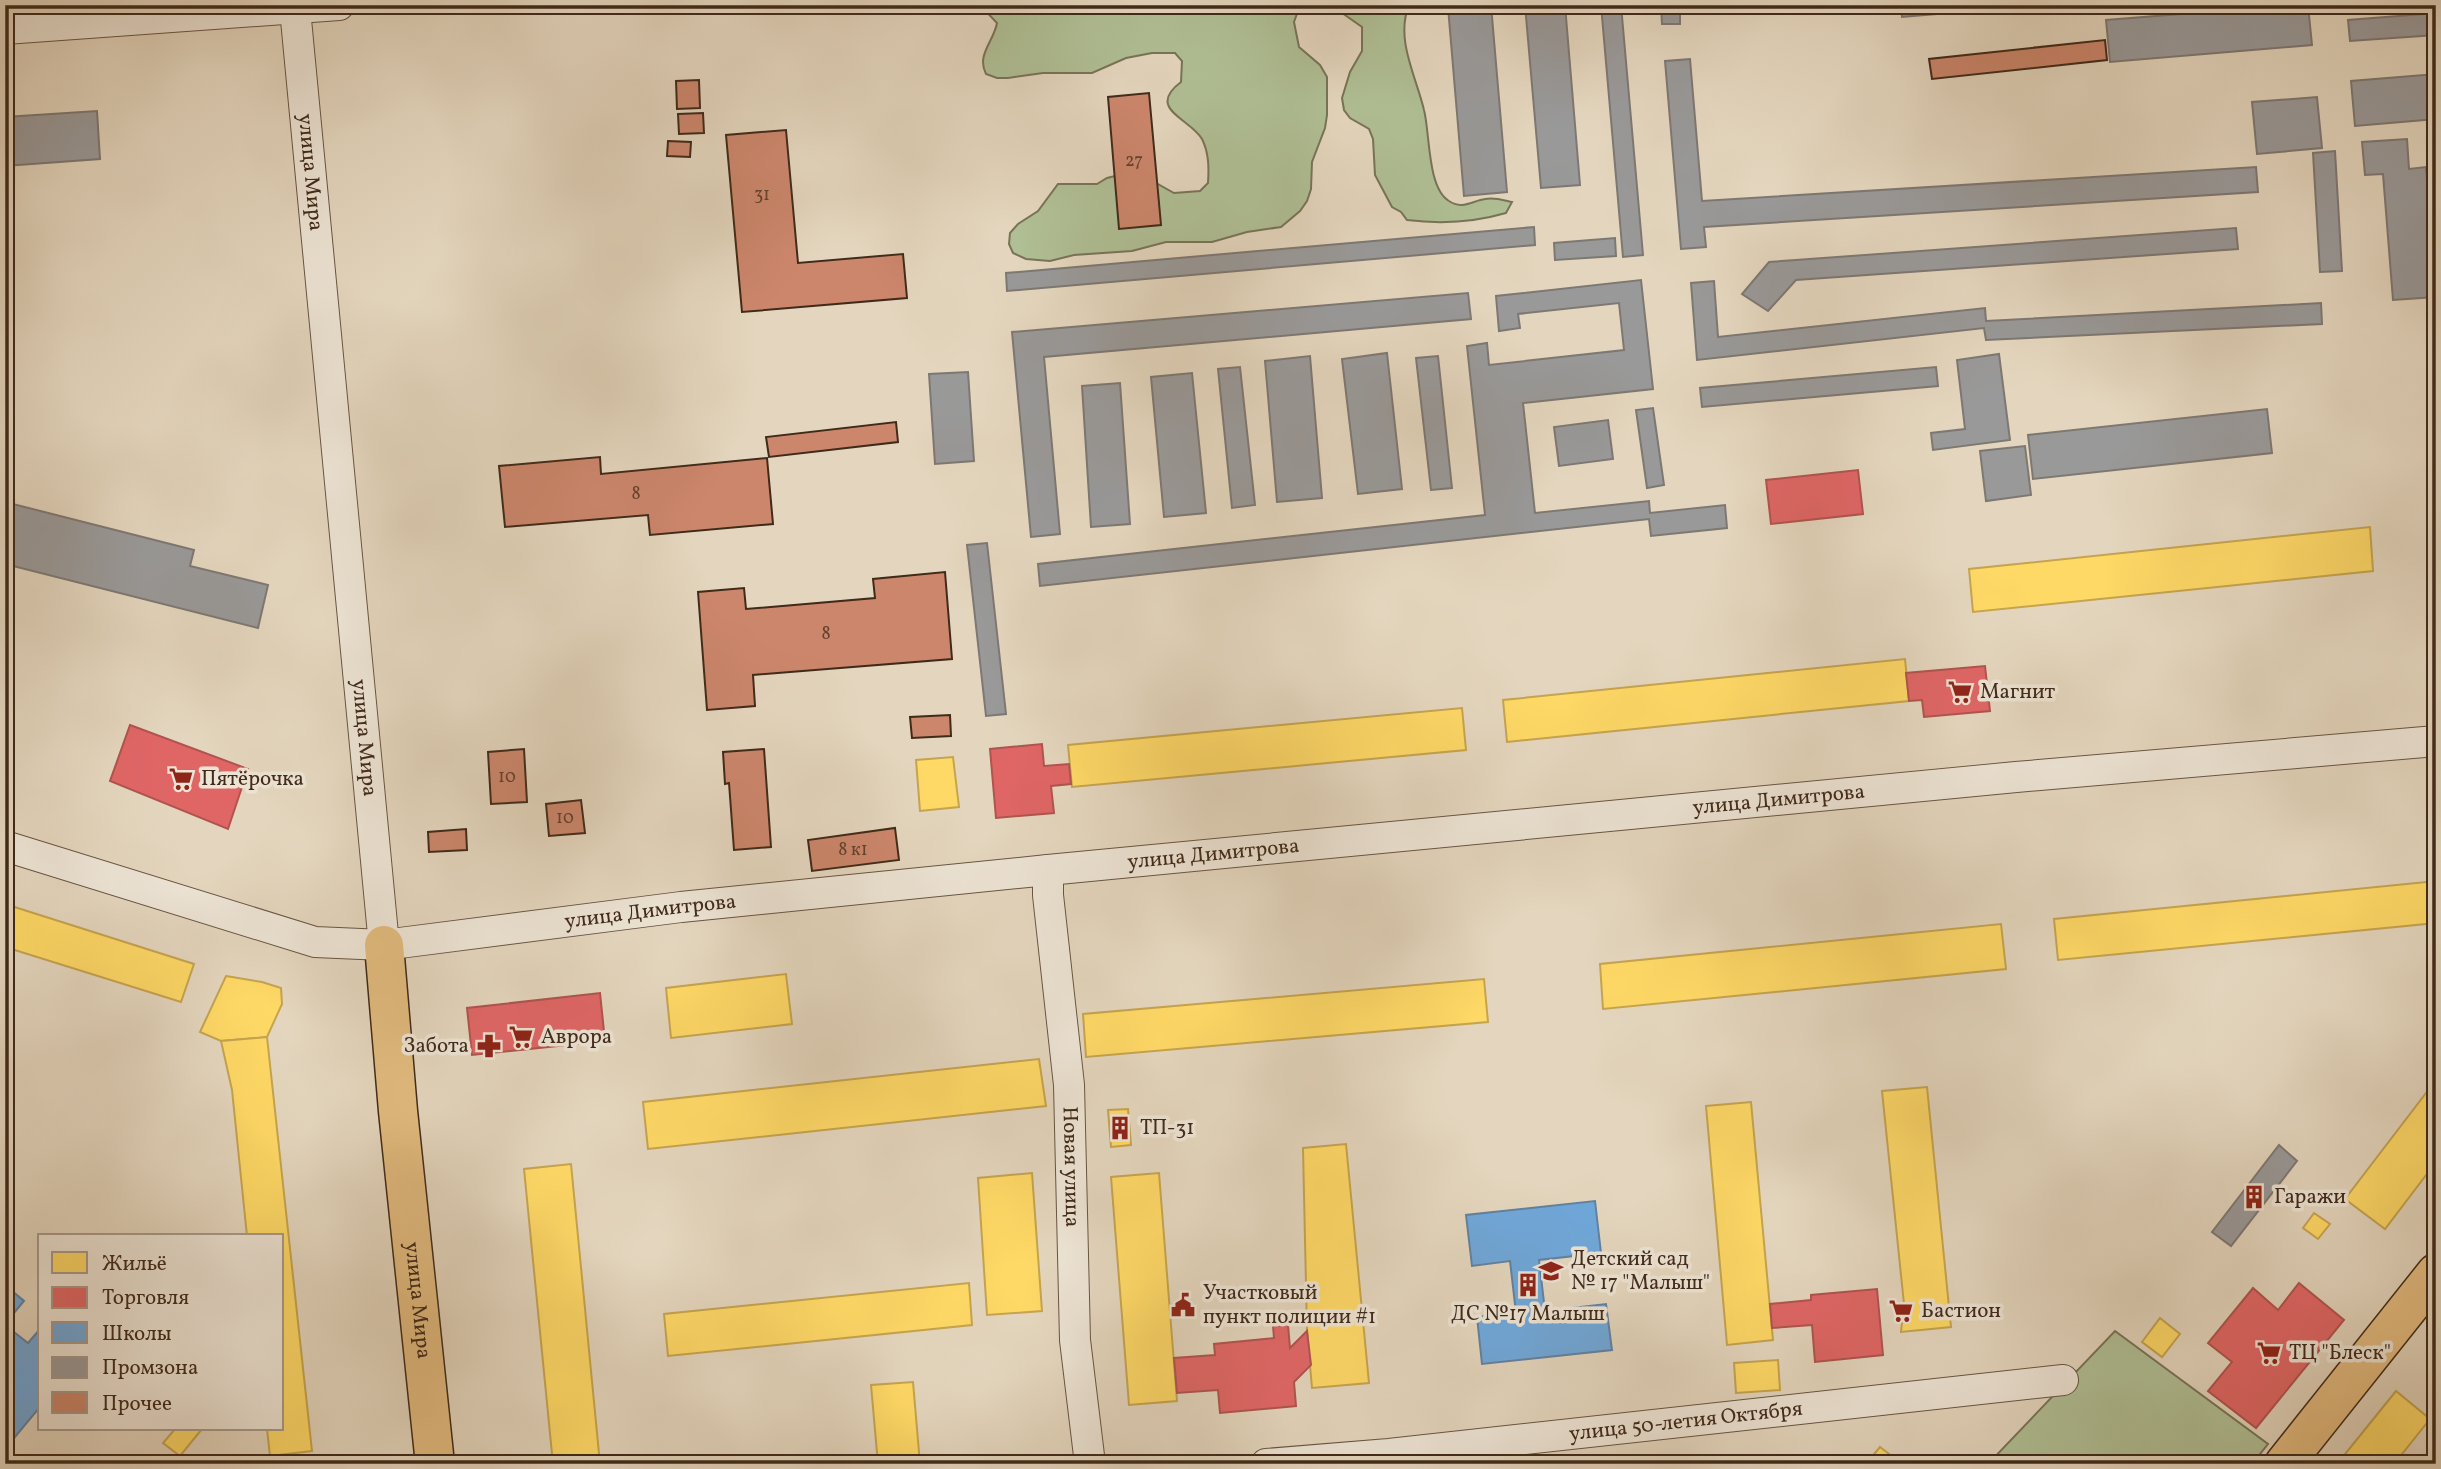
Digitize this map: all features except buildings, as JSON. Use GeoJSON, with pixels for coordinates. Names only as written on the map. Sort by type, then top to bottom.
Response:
{"type":"FeatureCollection","features":[{"type":"Feature","properties":{"kind":"main road","name":"улица Мира"},"geometry":{"type":"LineString","coordinates":[[384,945],[398,1111],[435,1464]]}},
{"type":"Feature","properties":{"kind":"main road"},"geometry":{"type":"LineString","coordinates":[[2284,1464],[2436,1273]]}},
{"type":"Feature","properties":{"kind":"street"},"geometry":{"type":"LineString","coordinates":[[16,21],[339,5]]}},
{"type":"Feature","properties":{"kind":"street","name":"улица Мира"},"geometry":{"type":"LineString","coordinates":[[295,9],[384,945]]}},
{"type":"Feature","properties":{"kind":"street","name":"улица Димитрова"},"geometry":{"type":"LineString","coordinates":[[5,846],[315,942],[384,945],[681,907],[1048,870],[2002,779],[2436,741]]}},
{"type":"Feature","properties":{"kind":"street","name":"Новая улица"},"geometry":{"type":"LineString","coordinates":[[1048,870],[1048,895],[1069,1085],[1075,1340],[1090,1464]]}},
{"type":"Feature","properties":{"kind":"street","name":"улица 50-летия Октября"},"geometry":{"type":"LineString","coordinates":[[1266,1464],[1389,1454],[2063,1380]]}},
{"type":"Feature","properties":{"kind":"green space"},"geometry":{"type":"Polygon","coordinates":[[[980,5],[1409,5],[1405,18],[1405,44],[1424,110],[1433,172],[1442,194],[1458,205],[1488,198],[1512,202],[1506,213],[1444,222],[1407,220],[1401,212],[1392,207],[1375,175],[1373,139],[1369,129],[1350,118],[1344,110],[1342,98],[1350,72],[1362,51],[1362,27],[1342,13],[1298,11],[1294,22],[1299,47],[1320,65],[1327,77],[1325,128],[1312,162],[1311,189],[1300,211],[1281,227],[1247,232],[1212,242],[1166,242],[1132,251],[1074,255],[1050,261],[1026,259],[1013,253],[1009,244],[1010,233],[1018,224],[1038,211],[1058,184],[1097,184],[1119,175],[1147,178],[1174,193],[1200,191],[1208,183],[1207,155],[1202,139],[1169,107],[1171,91],[1181,82],[1182,61],[1175,53],[1152,53],[1126,58],[1092,73],[1043,73],[997,78],[986,74],[983,61],[997,23],[980,5]]]}},
{"type":"Feature","properties":{"kind":"green space"},"geometry":{"type":"Polygon","coordinates":[[[2115,1331],[2268,1444],[2252,1464],[1988,1464],[2115,1331]]]}},
{"type":"Feature","properties":{"kind":"place","name":"Магнит"},"geometry":{"type":"Point","coordinates":[1960,692]}},
{"type":"Feature","properties":{"kind":"place","name":"Пятёрочка"},"geometry":{"type":"Point","coordinates":[181,779]}},
{"type":"Feature","properties":{"kind":"place","name":"Аврора"},"geometry":{"type":"Point","coordinates":[521,1037]}},
{"type":"Feature","properties":{"kind":"place","name":"Забота"},"geometry":{"type":"Point","coordinates":[489,1046]}},
{"type":"Feature","properties":{"kind":"place","name":"ТП-31"},"geometry":{"type":"Point","coordinates":[1120,1128]}},
{"type":"Feature","properties":{"kind":"place","name":"Гаражи"},"geometry":{"type":"Point","coordinates":[2254,1197]}},
{"type":"Feature","properties":{"kind":"place","name":"Детский сад № 17 \"Малыш\""},"geometry":{"type":"Point","coordinates":[1551,1271]}},
{"type":"Feature","properties":{"kind":"place","name":"ДС №17 Малыш"},"geometry":{"type":"Point","coordinates":[1528,1285]}},
{"type":"Feature","properties":{"kind":"place","name":"Участковый пункт полиции #1"},"geometry":{"type":"Point","coordinates":[1183,1305]}},
{"type":"Feature","properties":{"kind":"place","name":"Бастион"},"geometry":{"type":"Point","coordinates":[1901,1311]}},
{"type":"Feature","properties":{"kind":"place","name":"ТЦ \"Блеск\""},"geometry":{"type":"Point","coordinates":[2269,1353]}}]}
